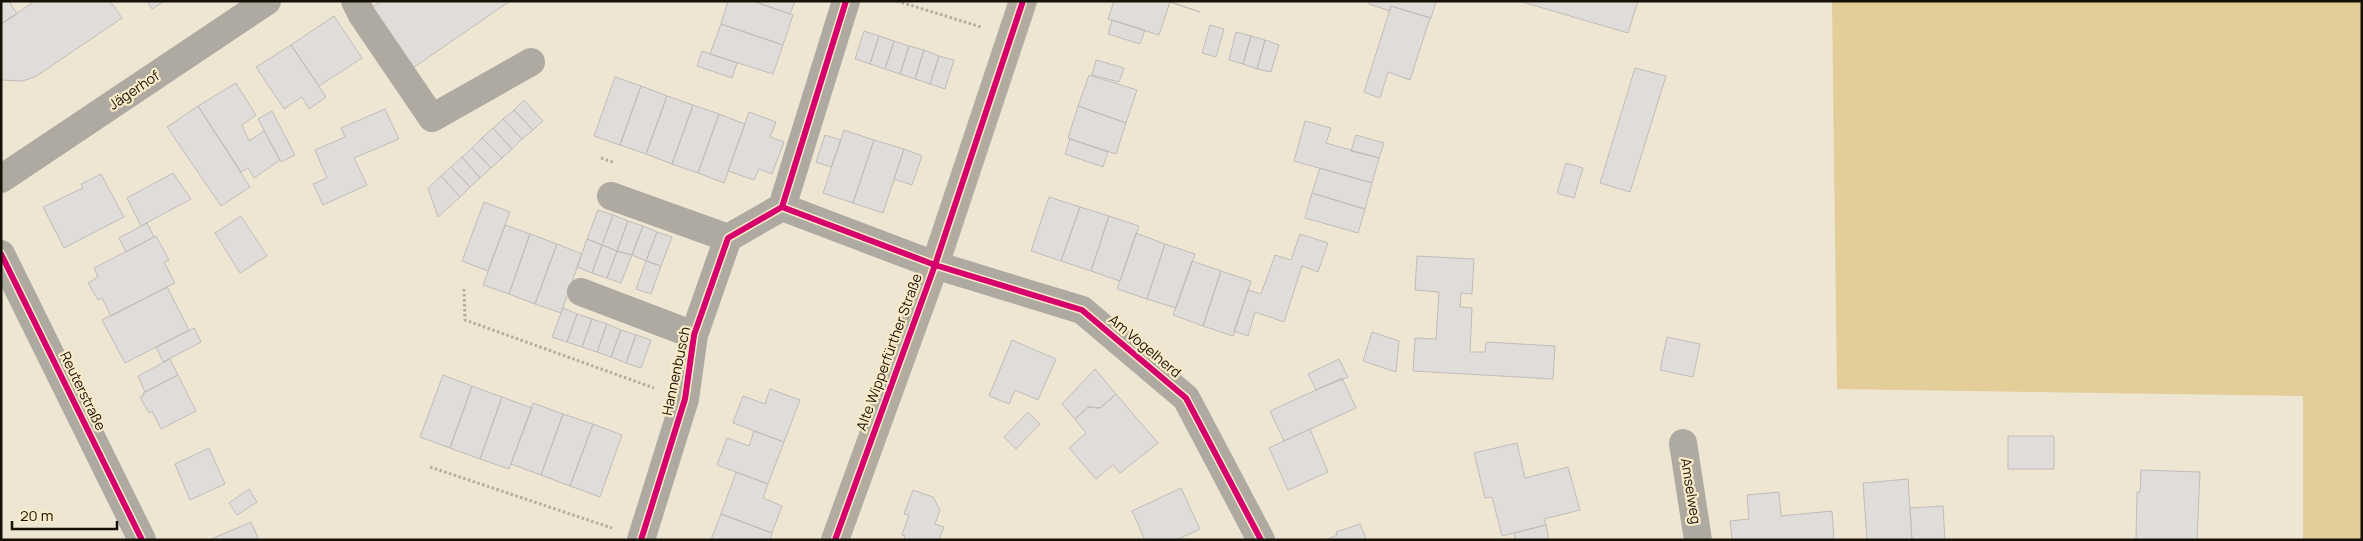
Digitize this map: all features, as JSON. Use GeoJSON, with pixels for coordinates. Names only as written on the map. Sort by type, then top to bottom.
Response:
{"type":"FeatureCollection","features":[{"type":"Feature","properties":{"kind":"main road","name":"Alte Wipperfürther Straße"},"geometry":{"type":"LineString","coordinates":[[835,540],[935,265],[1023,1]]}},
{"type":"Feature","properties":{"kind":"street","name":"Jägerhof"},"geometry":{"type":"LineString","coordinates":[[1,179],[267,1]]}},
{"type":"Feature","properties":{"kind":"street"},"geometry":{"type":"LineString","coordinates":[[355,1],[362,15],[432,118],[531,62]]}},
{"type":"Feature","properties":{"kind":"street"},"geometry":{"type":"LineString","coordinates":[[611,196],[728,238],[782,207],[846,1]]}},
{"type":"Feature","properties":{"kind":"street"},"geometry":{"type":"LineString","coordinates":[[782,207],[935,265]]}},
{"type":"Feature","properties":{"kind":"street","name":"Hannenbusch"},"geometry":{"type":"LineString","coordinates":[[641,539],[686,399],[694,335],[728,238]]}},
{"type":"Feature","properties":{"kind":"street","name":"Reuterstraße"},"geometry":{"type":"LineString","coordinates":[[1,254],[142,540]]}},
{"type":"Feature","properties":{"kind":"street","name":"Am Vogelherd"},"geometry":{"type":"LineString","coordinates":[[935,265],[1082,310],[1186,398],[1261,540]]}},
{"type":"Feature","properties":{"kind":"street"},"geometry":{"type":"LineString","coordinates":[[581,292],[694,335]]}},
{"type":"Feature","properties":{"kind":"street","name":"Amselweg"},"geometry":{"type":"LineString","coordinates":[[1683,443],[1698,540]]}},
{"type":"Feature","properties":{"kind":"path"},"geometry":{"type":"LineString","coordinates":[[898,1],[1012,36]]}},
{"type":"Feature","properties":{"kind":"path"},"geometry":{"type":"LineString","coordinates":[[464,289],[465,320],[686,399]]}},
{"type":"Feature","properties":{"kind":"path"},"geometry":{"type":"LineString","coordinates":[[430,467],[641,539]]}},
{"type":"Feature","properties":{"kind":"shaded area"},"geometry":{"type":"Polygon","coordinates":[[[1832,1],[2362,1],[2362,540],[2303,540],[2303,396],[1837,389],[1832,1]]]}},
{"type":"Feature","properties":{"kind":"building"},"geometry":{"type":"Polygon","coordinates":[[[1,1],[9,1],[17,14],[1,24],[1,1]]]}},
{"type":"Feature","properties":{"kind":"building"},"geometry":{"type":"Polygon","coordinates":[[[35,1],[110,1],[122,18],[35,77],[22,81],[1,80],[1,24],[35,1]]]}},
{"type":"Feature","properties":{"kind":"building"},"geometry":{"type":"Polygon","coordinates":[[[147,1],[164,1],[152,9],[147,1]]]}},
{"type":"Feature","properties":{"kind":"building"},"geometry":{"type":"Polygon","coordinates":[[[381,1],[510,1],[410,70],[368,10],[381,1]]]}},
{"type":"Feature","properties":{"kind":"building"},"geometry":{"type":"Polygon","coordinates":[[[728,1],[753,1],[793,15],[783,45],[721,24],[728,1]]]}},
{"type":"Feature","properties":{"kind":"building"},"geometry":{"type":"Polygon","coordinates":[[[759,1],[795,1],[790,14],[758,3],[759,1]]]}},
{"type":"Feature","properties":{"kind":"building"},"geometry":{"type":"Polygon","coordinates":[[[1114,1],[1168,1],[1200,12],[1170,2],[1159,35],[1108,19],[1114,1]]]}},
{"type":"Feature","properties":{"kind":"building"},"geometry":{"type":"Polygon","coordinates":[[[1370,1],[1436,1],[1431,18],[1391,6],[1390,11],[1369,4],[1370,1]]]}},
{"type":"Feature","properties":{"kind":"building"},"geometry":{"type":"Polygon","coordinates":[[[1519,1],[1638,1],[1628,33],[1519,1]]]}},
{"type":"Feature","properties":{"kind":"building"},"geometry":{"type":"Polygon","coordinates":[[[1391,6],[1430,18],[1410,80],[1388,72],[1380,98],[1364,92],[1391,6]]]}},
{"type":"Feature","properties":{"kind":"building"},"geometry":{"type":"Polygon","coordinates":[[[334,16],[362,58],[319,86],[291,45],[334,16]]]}},
{"type":"Feature","properties":{"kind":"building"},"geometry":{"type":"Polygon","coordinates":[[[1112,20],[1145,30],[1140,44],[1108,34],[1112,20]]]}},
{"type":"Feature","properties":{"kind":"building"},"geometry":{"type":"Polygon","coordinates":[[[721,24],[783,45],[773,74],[710,54],[721,24]]]}},
{"type":"Feature","properties":{"kind":"building"},"geometry":{"type":"Polygon","coordinates":[[[1210,25],[1224,29],[1216,57],[1202,53],[1210,25]]]}},
{"type":"Feature","properties":{"kind":"building"},"geometry":{"type":"Polygon","coordinates":[[[864,31],[879,36],[870,64],[855,59],[864,31]]]}},
{"type":"Feature","properties":{"kind":"building"},"geometry":{"type":"Polygon","coordinates":[[[1236,32],[1251,36],[1243,64],[1229,60],[1236,32]]]}},
{"type":"Feature","properties":{"kind":"building"},"geometry":{"type":"Polygon","coordinates":[[[879,36],[894,41],[885,69],[870,64],[879,36]]]}},
{"type":"Feature","properties":{"kind":"building"},"geometry":{"type":"Polygon","coordinates":[[[1251,36],[1265,40],[1257,69],[1243,64],[1251,36]]]}},
{"type":"Feature","properties":{"kind":"building"},"geometry":{"type":"Polygon","coordinates":[[[1265,40],[1279,45],[1271,72],[1257,69],[1265,40]]]}},
{"type":"Feature","properties":{"kind":"building"},"geometry":{"type":"Polygon","coordinates":[[[894,41],[909,46],[900,74],[885,69],[894,41]]]}},
{"type":"Feature","properties":{"kind":"building"},"geometry":{"type":"Polygon","coordinates":[[[291,45],[326,97],[309,109],[302,97],[284,109],[256,67],[291,45]]]}},
{"type":"Feature","properties":{"kind":"building"},"geometry":{"type":"Polygon","coordinates":[[[909,46],[924,50],[915,79],[900,74],[909,46]]]}},
{"type":"Feature","properties":{"kind":"building"},"geometry":{"type":"Polygon","coordinates":[[[924,50],[939,56],[930,84],[915,79],[924,50]]]}},
{"type":"Feature","properties":{"kind":"building"},"geometry":{"type":"Polygon","coordinates":[[[702,51],[737,63],[732,78],[697,66],[702,51]]]}},
{"type":"Feature","properties":{"kind":"building"},"geometry":{"type":"Polygon","coordinates":[[[939,56],[954,60],[945,89],[930,84],[939,56]]]}},
{"type":"Feature","properties":{"kind":"building"},"geometry":{"type":"Polygon","coordinates":[[[1096,60],[1124,68],[1119,82],[1092,75],[1096,60]]]}},
{"type":"Feature","properties":{"kind":"building"},"geometry":{"type":"Polygon","coordinates":[[[1635,68],[1666,76],[1630,192],[1600,183],[1635,68]]]}},
{"type":"Feature","properties":{"kind":"building"},"geometry":{"type":"Polygon","coordinates":[[[1089,75],[1137,90],[1126,123],[1078,106],[1089,75]]]}},
{"type":"Feature","properties":{"kind":"building"},"geometry":{"type":"Polygon","coordinates":[[[615,77],[641,86],[620,145],[594,136],[615,77]]]}},
{"type":"Feature","properties":{"kind":"building"},"geometry":{"type":"Polygon","coordinates":[[[236,83],[256,115],[242,125],[249,141],[264,131],[280,160],[254,178],[248,168],[241,172],[198,106],[236,83]]]}},
{"type":"Feature","properties":{"kind":"building"},"geometry":{"type":"Polygon","coordinates":[[[641,86],[667,96],[646,154],[620,145],[641,86]]]}},
{"type":"Feature","properties":{"kind":"building"},"geometry":{"type":"Polygon","coordinates":[[[667,96],[693,105],[672,164],[646,154],[667,96]]]}},
{"type":"Feature","properties":{"kind":"building"},"geometry":{"type":"Polygon","coordinates":[[[524,100],[543,121],[533,130],[514,110],[524,100]]]}},
{"type":"Feature","properties":{"kind":"building"},"geometry":{"type":"Polygon","coordinates":[[[693,105],[719,114],[698,173],[672,164],[693,105]]]}},
{"type":"Feature","properties":{"kind":"building"},"geometry":{"type":"Polygon","coordinates":[[[198,106],[250,187],[221,206],[167,127],[198,106]]]}},
{"type":"Feature","properties":{"kind":"building"},"geometry":{"type":"Polygon","coordinates":[[[1078,106],[1126,123],[1116,154],[1068,138],[1078,106]]]}},
{"type":"Feature","properties":{"kind":"building"},"geometry":{"type":"Polygon","coordinates":[[[385,109],[399,139],[354,158],[367,185],[323,205],[313,184],[327,178],[315,150],[345,137],[341,128],[385,109]]]}},
{"type":"Feature","properties":{"kind":"building"},"geometry":{"type":"Polygon","coordinates":[[[514,110],[533,130],[522,139],[503,119],[514,110]]]}},
{"type":"Feature","properties":{"kind":"building"},"geometry":{"type":"Polygon","coordinates":[[[272,111],[295,155],[281,162],[258,119],[272,111]]]}},
{"type":"Feature","properties":{"kind":"building"},"geometry":{"type":"Polygon","coordinates":[[[749,112],[776,122],[770,137],[784,142],[772,174],[759,169],[754,180],[728,171],[749,112]]]}},
{"type":"Feature","properties":{"kind":"building"},"geometry":{"type":"Polygon","coordinates":[[[719,114],[745,124],[724,183],[698,173],[719,114]]]}},
{"type":"Feature","properties":{"kind":"building"},"geometry":{"type":"Polygon","coordinates":[[[503,119],[522,139],[512,149],[493,128],[503,119]]]}},
{"type":"Feature","properties":{"kind":"building"},"geometry":{"type":"Polygon","coordinates":[[[1305,121],[1331,128],[1326,143],[1379,158],[1372,183],[1294,161],[1305,121]]]}},
{"type":"Feature","properties":{"kind":"building"},"geometry":{"type":"Polygon","coordinates":[[[493,128],[512,149],[502,158],[482,138],[493,128]]]}},
{"type":"Feature","properties":{"kind":"building"},"geometry":{"type":"Polygon","coordinates":[[[844,130],[874,140],[853,203],[823,193],[844,130]]]}},
{"type":"Feature","properties":{"kind":"building"},"geometry":{"type":"Polygon","coordinates":[[[825,135],[841,140],[831,167],[816,162],[825,135]]]}},
{"type":"Feature","properties":{"kind":"building"},"geometry":{"type":"Polygon","coordinates":[[[1356,135],[1384,143],[1379,158],[1351,151],[1356,135]]]}},
{"type":"Feature","properties":{"kind":"building"},"geometry":{"type":"Polygon","coordinates":[[[482,138],[502,158],[491,168],[472,148],[482,138]]]}},
{"type":"Feature","properties":{"kind":"building"},"geometry":{"type":"Polygon","coordinates":[[[1070,139],[1108,152],[1103,167],[1065,154],[1070,139]]]}},
{"type":"Feature","properties":{"kind":"building"},"geometry":{"type":"Polygon","coordinates":[[[874,140],[904,149],[883,213],[853,203],[874,140]]]}},
{"type":"Feature","properties":{"kind":"building"},"geometry":{"type":"Polygon","coordinates":[[[472,148],[491,168],[480,178],[462,157],[472,148]]]}},
{"type":"Feature","properties":{"kind":"building"},"geometry":{"type":"Polygon","coordinates":[[[904,149],[922,156],[912,185],[894,179],[904,149]]]}},
{"type":"Feature","properties":{"kind":"building"},"geometry":{"type":"Polygon","coordinates":[[[462,157],[480,178],[470,187],[451,167],[462,157]]]}},
{"type":"Feature","properties":{"kind":"building"},"geometry":{"type":"Polygon","coordinates":[[[1566,163],[1583,168],[1574,198],[1557,193],[1566,163]]]}},
{"type":"Feature","properties":{"kind":"building"},"geometry":{"type":"Polygon","coordinates":[[[451,167],[470,187],[460,197],[441,176],[451,167]]]}},
{"type":"Feature","properties":{"kind":"building"},"geometry":{"type":"Polygon","coordinates":[[[1320,168],[1372,183],[1365,209],[1312,193],[1320,168]]]}},
{"type":"Feature","properties":{"kind":"building"},"geometry":{"type":"Polygon","coordinates":[[[173,173],[191,199],[141,226],[127,198],[173,173]]]}},
{"type":"Feature","properties":{"kind":"building"},"geometry":{"type":"Polygon","coordinates":[[[101,174],[124,217],[64,248],[43,207],[83,188],[81,184],[101,174]]]}},
{"type":"Feature","properties":{"kind":"building"},"geometry":{"type":"Polygon","coordinates":[[[441,176],[460,197],[438,217],[428,188],[441,176]]]}},
{"type":"Feature","properties":{"kind":"building"},"geometry":{"type":"Polygon","coordinates":[[[1312,193],[1365,209],[1358,233],[1305,218],[1312,193]]]}},
{"type":"Feature","properties":{"kind":"building"},"geometry":{"type":"Polygon","coordinates":[[[1049,197],[1080,207],[1061,261],[1031,251],[1049,197]]]}},
{"type":"Feature","properties":{"kind":"building"},"geometry":{"type":"Polygon","coordinates":[[[484,202],[510,212],[488,271],[462,261],[484,202]]]}},
{"type":"Feature","properties":{"kind":"building"},"geometry":{"type":"Polygon","coordinates":[[[1080,207],[1109,216],[1091,271],[1061,261],[1080,207]]]}},
{"type":"Feature","properties":{"kind":"building"},"geometry":{"type":"Polygon","coordinates":[[[598,210],[613,215],[602,245],[587,239],[598,210]]]}},
{"type":"Feature","properties":{"kind":"building"},"geometry":{"type":"Polygon","coordinates":[[[613,215],[628,221],[617,251],[602,245],[613,215]]]}},
{"type":"Feature","properties":{"kind":"building"},"geometry":{"type":"Polygon","coordinates":[[[241,216],[267,256],[240,273],[215,233],[241,216]]]}},
{"type":"Feature","properties":{"kind":"building"},"geometry":{"type":"Polygon","coordinates":[[[1109,216],[1139,226],[1120,281],[1091,271],[1109,216]]]}},
{"type":"Feature","properties":{"kind":"building"},"geometry":{"type":"Polygon","coordinates":[[[628,221],[643,226],[632,255],[617,251],[628,221]]]}},
{"type":"Feature","properties":{"kind":"building"},"geometry":{"type":"Polygon","coordinates":[[[147,223],[154,237],[126,252],[119,238],[147,223]]]}},
{"type":"Feature","properties":{"kind":"building"},"geometry":{"type":"Polygon","coordinates":[[[505,225],[530,234],[509,294],[483,285],[505,225]]]}},
{"type":"Feature","properties":{"kind":"building"},"geometry":{"type":"Polygon","coordinates":[[[643,226],[657,232],[646,261],[632,255],[643,226]]]}},
{"type":"Feature","properties":{"kind":"building"},"geometry":{"type":"Polygon","coordinates":[[[657,232],[672,237],[661,266],[646,261],[657,232]]]}},
{"type":"Feature","properties":{"kind":"building"},"geometry":{"type":"Polygon","coordinates":[[[1136,233],[1165,244],[1147,299],[1117,289],[1136,233]]]}},
{"type":"Feature","properties":{"kind":"building"},"geometry":{"type":"Polygon","coordinates":[[[530,234],[557,244],[535,304],[509,294],[530,234]]]}},
{"type":"Feature","properties":{"kind":"building"},"geometry":{"type":"Polygon","coordinates":[[[1300,234],[1328,243],[1318,272],[1302,266],[1284,322],[1255,312],[1248,336],[1234,331],[1248,290],[1261,294],[1275,255],[1291,260],[1300,234]]]}},
{"type":"Feature","properties":{"kind":"building"},"geometry":{"type":"Polygon","coordinates":[[[156,236],[169,260],[164,262],[175,283],[111,316],[102,298],[98,300],[88,283],[98,277],[94,268],[156,236]]]}},
{"type":"Feature","properties":{"kind":"building"},"geometry":{"type":"Polygon","coordinates":[[[587,239],[602,245],[592,273],[577,267],[587,239]]]}},
{"type":"Feature","properties":{"kind":"building"},"geometry":{"type":"Polygon","coordinates":[[[557,244],[582,254],[561,313],[535,304],[557,244]]]}},
{"type":"Feature","properties":{"kind":"building"},"geometry":{"type":"Polygon","coordinates":[[[1165,244],[1195,254],[1176,308],[1147,299],[1165,244]]]}},
{"type":"Feature","properties":{"kind":"building"},"geometry":{"type":"Polygon","coordinates":[[[602,245],[617,251],[607,278],[592,273],[602,245]]]}},
{"type":"Feature","properties":{"kind":"building"},"geometry":{"type":"Polygon","coordinates":[[[617,251],[632,255],[621,283],[607,278],[617,251]]]}},
{"type":"Feature","properties":{"kind":"building"},"geometry":{"type":"Polygon","coordinates":[[[1417,256],[1474,259],[1472,294],[1461,293],[1460,307],[1472,308],[1470,352],[1485,352],[1486,342],[1555,346],[1553,379],[1413,371],[1415,338],[1436,339],[1439,292],[1415,290],[1417,256]]]}},
{"type":"Feature","properties":{"kind":"building"},"geometry":{"type":"Polygon","coordinates":[[[646,261],[661,266],[651,294],[636,289],[646,261]]]}},
{"type":"Feature","properties":{"kind":"building"},"geometry":{"type":"Polygon","coordinates":[[[1192,261],[1221,271],[1203,326],[1173,315],[1192,261]]]}},
{"type":"Feature","properties":{"kind":"building"},"geometry":{"type":"Polygon","coordinates":[[[1221,271],[1251,281],[1233,336],[1203,326],[1221,271]]]}},
{"type":"Feature","properties":{"kind":"building"},"geometry":{"type":"Polygon","coordinates":[[[167,287],[189,330],[125,363],[102,320],[167,287]]]}},
{"type":"Feature","properties":{"kind":"building"},"geometry":{"type":"Polygon","coordinates":[[[563,308],[577,314],[567,342],[552,337],[563,308]]]}},
{"type":"Feature","properties":{"kind":"building"},"geometry":{"type":"Polygon","coordinates":[[[577,314],[592,319],[582,347],[567,342],[577,314]]]}},
{"type":"Feature","properties":{"kind":"building"},"geometry":{"type":"Polygon","coordinates":[[[592,319],[607,324],[597,352],[582,347],[592,319]]]}},
{"type":"Feature","properties":{"kind":"building"},"geometry":{"type":"Polygon","coordinates":[[[607,324],[621,330],[611,357],[597,352],[607,324]]]}},
{"type":"Feature","properties":{"kind":"building"},"geometry":{"type":"Polygon","coordinates":[[[194,328],[201,342],[163,362],[156,347],[194,328]]]}},
{"type":"Feature","properties":{"kind":"building"},"geometry":{"type":"Polygon","coordinates":[[[621,330],[636,335],[626,363],[611,357],[621,330]]]}},
{"type":"Feature","properties":{"kind":"building"},"geometry":{"type":"Polygon","coordinates":[[[1372,332],[1399,341],[1396,372],[1363,361],[1372,332]]]}},
{"type":"Feature","properties":{"kind":"building"},"geometry":{"type":"Polygon","coordinates":[[[636,335],[651,340],[641,368],[626,363],[636,335]]]}},
{"type":"Feature","properties":{"kind":"building"},"geometry":{"type":"Polygon","coordinates":[[[1667,337],[1700,344],[1693,377],[1660,370],[1667,337]]]}},
{"type":"Feature","properties":{"kind":"building"},"geometry":{"type":"Polygon","coordinates":[[[1012,340],[1056,359],[1038,400],[1015,390],[1009,404],[989,396],[1012,340]]]}},
{"type":"Feature","properties":{"kind":"building"},"geometry":{"type":"Polygon","coordinates":[[[170,359],[178,375],[145,392],[138,376],[170,359]]]}},
{"type":"Feature","properties":{"kind":"building"},"geometry":{"type":"Polygon","coordinates":[[[1339,359],[1348,377],[1316,390],[1308,374],[1339,359]]]}},
{"type":"Feature","properties":{"kind":"building"},"geometry":{"type":"Polygon","coordinates":[[[1095,369],[1116,394],[1100,408],[1088,407],[1075,419],[1062,404],[1095,369]]]}},
{"type":"Feature","properties":{"kind":"building"},"geometry":{"type":"Polygon","coordinates":[[[178,375],[196,411],[161,429],[152,411],[149,413],[140,397],[144,395],[143,393],[178,375]]]}},
{"type":"Feature","properties":{"kind":"building"},"geometry":{"type":"Polygon","coordinates":[[[443,375],[472,386],[450,448],[420,437],[443,375]]]}},
{"type":"Feature","properties":{"kind":"building"},"geometry":{"type":"Polygon","coordinates":[[[1342,378],[1356,408],[1284,441],[1270,411],[1342,378]]]}},
{"type":"Feature","properties":{"kind":"building"},"geometry":{"type":"Polygon","coordinates":[[[472,386],[502,397],[480,459],[450,448],[472,386]]]}},
{"type":"Feature","properties":{"kind":"building"},"geometry":{"type":"Polygon","coordinates":[[[770,389],[800,400],[784,442],[733,423],[743,396],[765,404],[770,389]]]}},
{"type":"Feature","properties":{"kind":"building"},"geometry":{"type":"Polygon","coordinates":[[[1116,394],[1158,443],[1120,473],[1113,465],[1096,479],[1069,448],[1086,433],[1075,419],[1088,407],[1100,408],[1116,394]]]}},
{"type":"Feature","properties":{"kind":"building"},"geometry":{"type":"Polygon","coordinates":[[[502,397],[532,408],[509,469],[480,459],[502,397]]]}},
{"type":"Feature","properties":{"kind":"building"},"geometry":{"type":"Polygon","coordinates":[[[533,403],[563,414],[541,475],[511,464],[533,403]]]}},
{"type":"Feature","properties":{"kind":"building"},"geometry":{"type":"Polygon","coordinates":[[[1028,412],[1040,424],[1016,449],[1004,437],[1028,412]]]}},
{"type":"Feature","properties":{"kind":"building"},"geometry":{"type":"Polygon","coordinates":[[[563,414],[593,424],[570,486],[541,475],[563,414]]]}},
{"type":"Feature","properties":{"kind":"building"},"geometry":{"type":"Polygon","coordinates":[[[593,424],[622,435],[600,497],[570,486],[593,424]]]}},
{"type":"Feature","properties":{"kind":"building"},"geometry":{"type":"Polygon","coordinates":[[[1310,429],[1328,472],[1288,490],[1269,448],[1310,429]]]}},
{"type":"Feature","properties":{"kind":"building"},"geometry":{"type":"Polygon","coordinates":[[[754,431],[784,442],[768,484],[717,465],[727,438],[749,446],[754,431]]]}},
{"type":"Feature","properties":{"kind":"building"},"geometry":{"type":"Polygon","coordinates":[[[2008,436],[2054,436],[2054,469],[2008,469],[2008,436]]]}},
{"type":"Feature","properties":{"kind":"building"},"geometry":{"type":"Polygon","coordinates":[[[1517,443],[1525,478],[1568,467],[1580,510],[1544,519],[1546,525],[1502,536],[1492,497],[1485,498],[1474,453],[1517,443]]]}},
{"type":"Feature","properties":{"kind":"building"},"geometry":{"type":"Polygon","coordinates":[[[209,448],[225,484],[190,500],[175,464],[209,448]]]}},
{"type":"Feature","properties":{"kind":"building"},"geometry":{"type":"Polygon","coordinates":[[[2141,470],[2200,472],[2197,540],[2136,540],[2137,492],[2140,492],[2141,470]]]}},
{"type":"Feature","properties":{"kind":"building"},"geometry":{"type":"Polygon","coordinates":[[[736,472],[768,484],[763,498],[782,506],[772,533],[721,514],[736,472]]]}},
{"type":"Feature","properties":{"kind":"building"},"geometry":{"type":"Polygon","coordinates":[[[1908,479],[1912,540],[1867,540],[1863,483],[1908,479]]]}},
{"type":"Feature","properties":{"kind":"building"},"geometry":{"type":"Polygon","coordinates":[[[1181,488],[1200,529],[1176,540],[1145,540],[1132,511],[1181,488]]]}},
{"type":"Feature","properties":{"kind":"building"},"geometry":{"type":"Polygon","coordinates":[[[249,489],[257,502],[237,515],[229,503],[249,489]]]}},
{"type":"Feature","properties":{"kind":"building"},"geometry":{"type":"Polygon","coordinates":[[[913,490],[933,497],[940,510],[935,524],[944,527],[939,540],[904,540],[905,536],[902,535],[909,515],[904,514],[913,490]]]}},
{"type":"Feature","properties":{"kind":"building"},"geometry":{"type":"Polygon","coordinates":[[[1779,492],[1781,516],[1832,511],[1834,540],[1732,540],[1730,521],[1749,519],[1747,495],[1779,492]]]}},
{"type":"Feature","properties":{"kind":"building"},"geometry":{"type":"Polygon","coordinates":[[[1943,506],[1945,540],[1912,540],[1910,508],[1943,506]]]}},
{"type":"Feature","properties":{"kind":"building"},"geometry":{"type":"Polygon","coordinates":[[[721,514],[772,533],[770,540],[711,540],[721,514]]]}},
{"type":"Feature","properties":{"kind":"building"},"geometry":{"type":"Polygon","coordinates":[[[251,522],[259,540],[209,540],[251,522]]]}},
{"type":"Feature","properties":{"kind":"building"},"geometry":{"type":"Polygon","coordinates":[[[1360,524],[1367,540],[1326,540],[1337,535],[1336,532],[1360,524]]]}},
{"type":"Feature","properties":{"kind":"building"},"geometry":{"type":"Polygon","coordinates":[[[1546,525],[1549,540],[1516,540],[1514,533],[1546,525]]]}},
{"type":"Feature","properties":{"kind":"cycle path"},"geometry":{"type":"LineString","coordinates":[[641,540],[685,399],[694,335],[728,238],[782,207],[846,1]]}},
{"type":"Feature","properties":{"kind":"cycle path"},"geometry":{"type":"LineString","coordinates":[[835,540],[935,265],[1023,1]]}},
{"type":"Feature","properties":{"kind":"cycle path"},"geometry":{"type":"LineString","coordinates":[[782,207],[935,265],[1082,310],[1186,398],[1261,540]]}},
{"type":"Feature","properties":{"kind":"cycle path"},"geometry":{"type":"LineString","coordinates":[[1,254],[142,540]]}}]}
